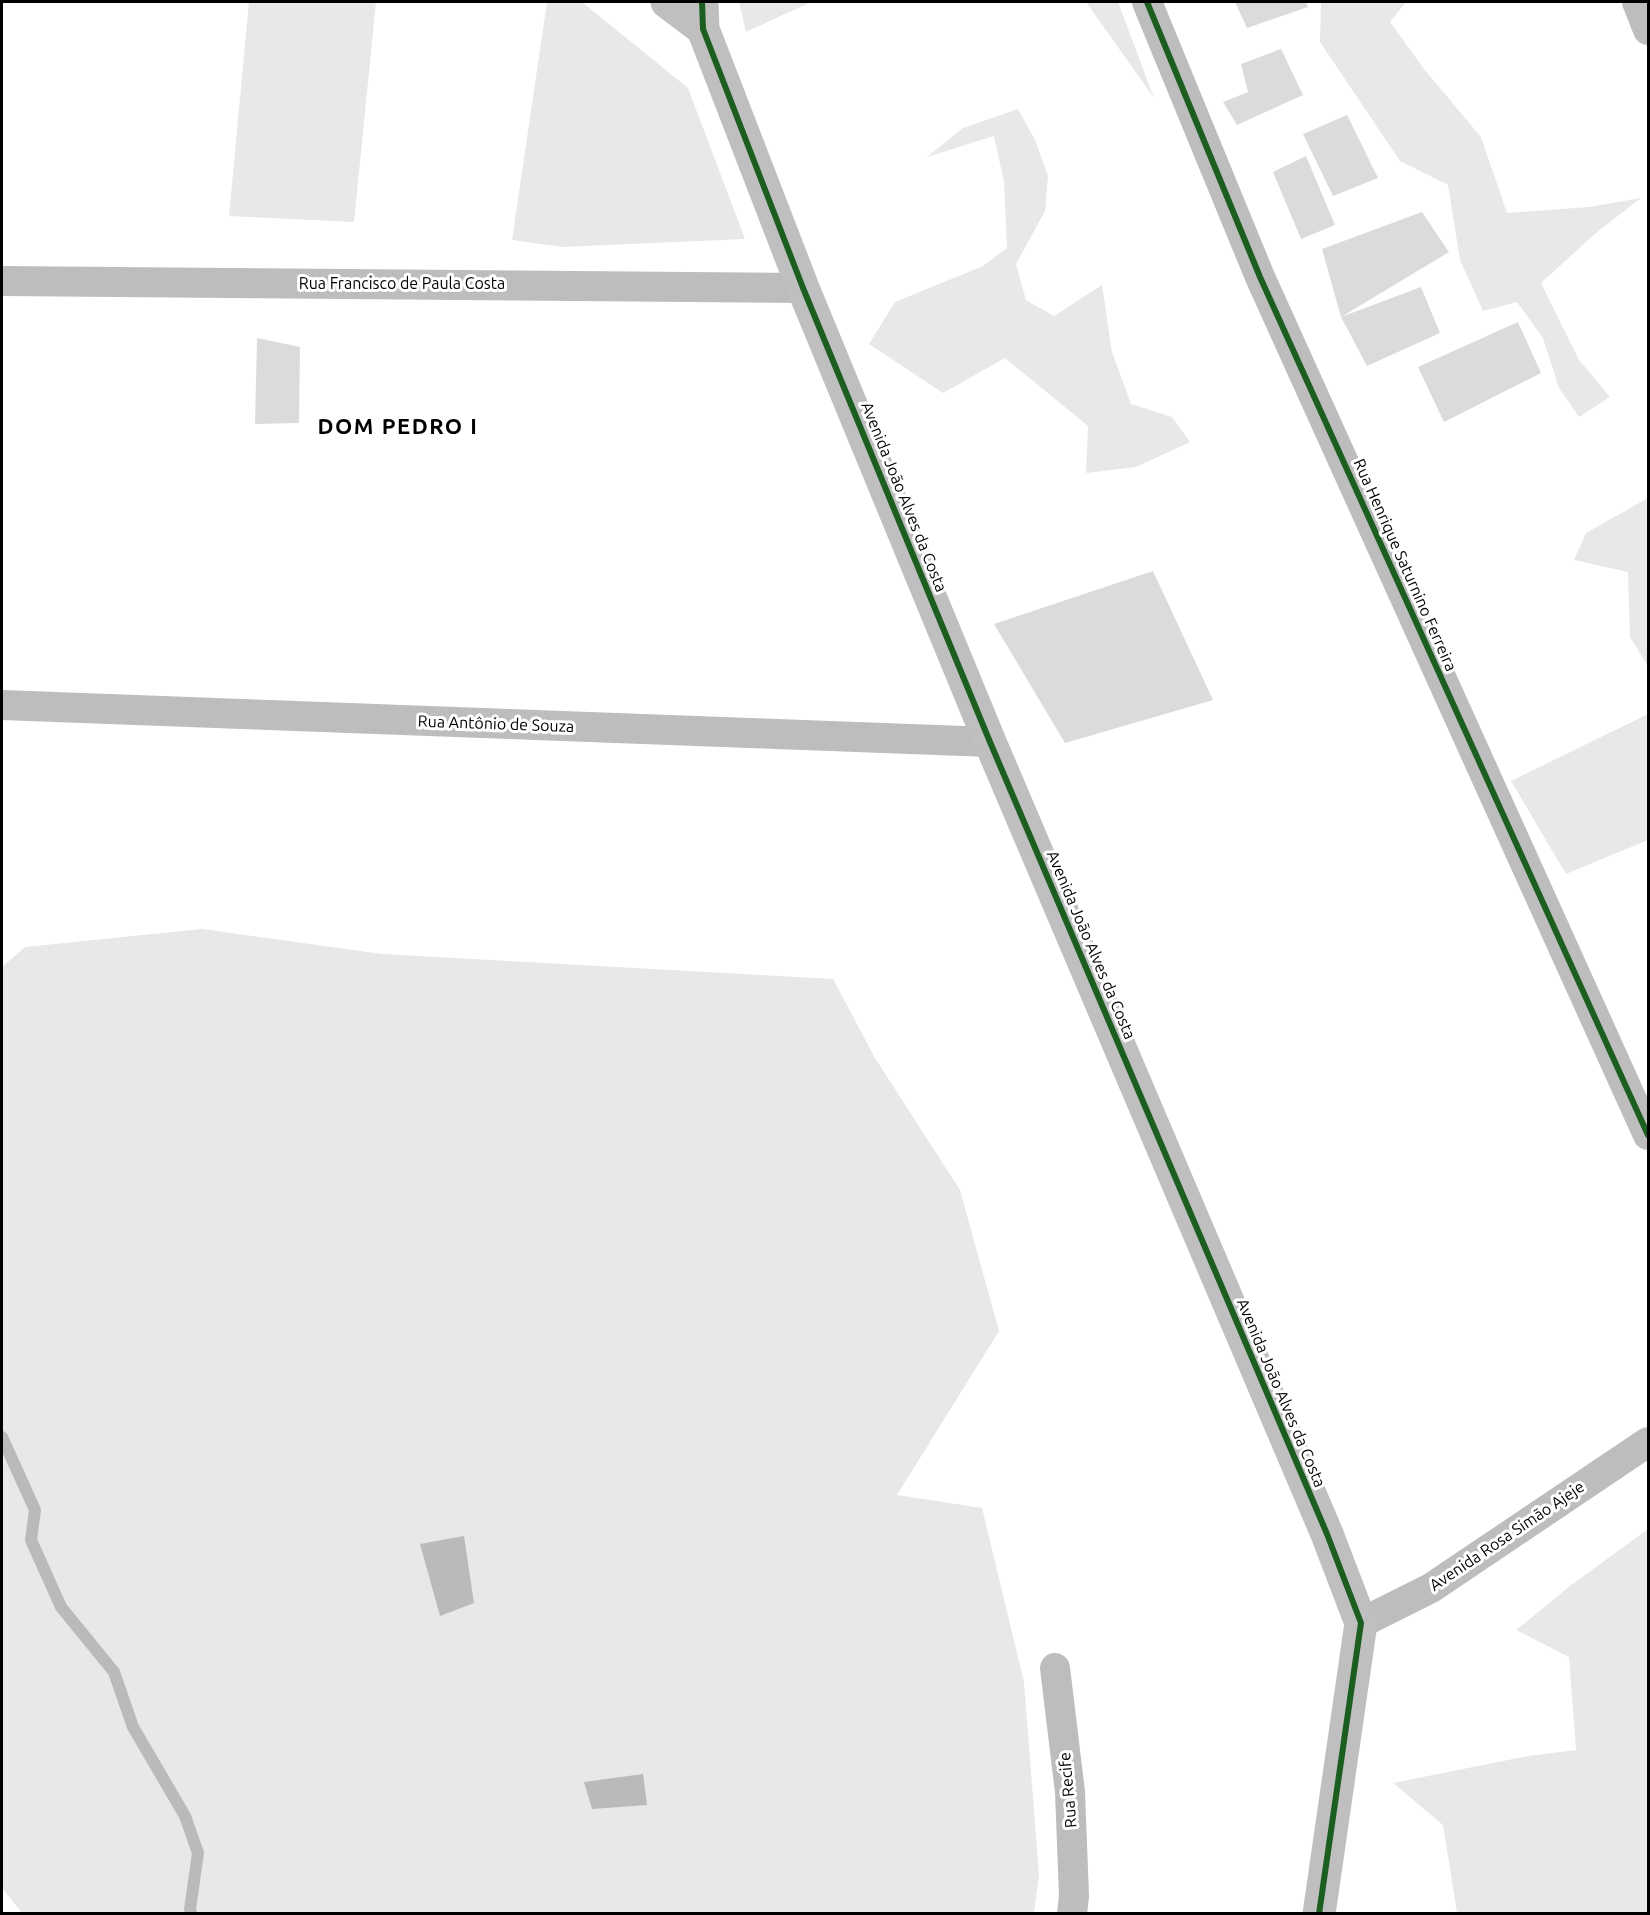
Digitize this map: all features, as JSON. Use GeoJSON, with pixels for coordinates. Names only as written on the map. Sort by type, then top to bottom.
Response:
{"type":"FeatureCollection","features":[{"type":"Feature","properties":{"kind":"street"},"geometry":{"type":"LineString","coordinates":[[667,2],[703,15]]}},
{"type":"Feature","properties":{"kind":"street","name":"Rua Henrique Saturnino Ferreira"},"geometry":{"type":"LineString","coordinates":[[1147,2],[1265,288],[1648,1135]]}},
{"type":"Feature","properties":{"kind":"street"},"geometry":{"type":"LineString","coordinates":[[1637,2],[1648,30]]}},
{"type":"Feature","properties":{"kind":"street","name":"Avenida João Alves da Costa"},"geometry":{"type":"LineString","coordinates":[[703,15],[803,288],[990,742],[1327,1534],[1360,1623],[1319,1914]]}},
{"type":"Feature","properties":{"kind":"street","name":"Rua Francisco de Paula Costa"},"geometry":{"type":"LineString","coordinates":[[2,280],[803,288]]}},
{"type":"Feature","properties":{"kind":"street","name":"Rua Antônio de Souza"},"geometry":{"type":"LineString","coordinates":[[2,705],[990,742]]}},
{"type":"Feature","properties":{"kind":"street","name":"Avenida Rosa Simão Ajeje"},"geometry":{"type":"LineString","coordinates":[[1360,1623],[1431,1588],[1648,1442]]}},
{"type":"Feature","properties":{"kind":"street","name":"Rua Recife"},"geometry":{"type":"LineString","coordinates":[[1055,1668],[1070,1792],[1074,1884],[1072,1914]]}},
{"type":"Feature","properties":{"kind":"shaded area"},"geometry":{"type":"Polygon","coordinates":[[[249,2],[376,2],[354,222],[229,216],[249,2]]]}},
{"type":"Feature","properties":{"kind":"shaded area"},"geometry":{"type":"Polygon","coordinates":[[[547,2],[582,2],[688,88],[745,239],[562,247],[512,240],[547,2]]]}},
{"type":"Feature","properties":{"kind":"shaded area"},"geometry":{"type":"Polygon","coordinates":[[[739,2],[811,2],[746,32],[739,2]]]}},
{"type":"Feature","properties":{"kind":"shaded area"},"geometry":{"type":"Polygon","coordinates":[[[1086,2],[1118,2],[1154,98],[1086,2]]]}},
{"type":"Feature","properties":{"kind":"shaded area"},"geometry":{"type":"Polygon","coordinates":[[[1321,2],[1406,2],[1390,22],[1424,69],[1481,137],[1507,213],[1589,207],[1641,198],[1597,232],[1541,283],[1579,360],[1610,397],[1579,417],[1559,388],[1543,338],[1517,302],[1483,311],[1460,260],[1448,185],[1400,161],[1320,42],[1321,2]]]}},
{"type":"Feature","properties":{"kind":"shaded area"},"geometry":{"type":"Polygon","coordinates":[[[1018,109],[1035,140],[1048,176],[1045,211],[1016,264],[1026,300],[1054,316],[1102,285],[1112,352],[1131,404],[1172,417],[1190,442],[1136,467],[1086,473],[1088,426],[1005,358],[943,393],[869,344],[895,302],[983,266],[1007,248],[1004,182],[994,136],[927,157],[963,128],[1018,109]]]}},
{"type":"Feature","properties":{"kind":"shaded area"},"geometry":{"type":"Polygon","coordinates":[[[1648,498],[1648,666],[1630,637],[1628,572],[1574,560],[1586,533],[1648,498]]]}},
{"type":"Feature","properties":{"kind":"shaded area"},"geometry":{"type":"Polygon","coordinates":[[[1648,714],[1648,840],[1566,874],[1511,781],[1648,714]]]}},
{"type":"Feature","properties":{"kind":"shaded area"},"geometry":{"type":"Polygon","coordinates":[[[202,929],[382,954],[833,979],[875,1058],[960,1190],[999,1331],[897,1495],[982,1508],[1024,1682],[1039,1875],[1034,1913],[22,1913],[2,1888],[2,967],[25,947],[202,929]]]}},
{"type":"Feature","properties":{"kind":"shaded area"},"geometry":{"type":"Polygon","coordinates":[[[1648,1529],[1648,1913],[1457,1913],[1443,1825],[1393,1783],[1528,1756],[1576,1750],[1569,1657],[1516,1630],[1570,1586],[1648,1529]]]}},
{"type":"Feature","properties":{"kind":"shaded area"},"geometry":{"type":"Polygon","coordinates":[[[464,1536],[474,1603],[440,1616],[420,1544],[464,1536]]]}},
{"type":"Feature","properties":{"kind":"shaded area"},"geometry":{"type":"Polygon","coordinates":[[[643,1774],[647,1805],[592,1809],[584,1782],[643,1774]]]}},
{"type":"Feature","properties":{"kind":"building"},"geometry":{"type":"Polygon","coordinates":[[[1235,2],[1306,2],[1308,7],[1247,28],[1235,2]]]}},
{"type":"Feature","properties":{"kind":"building"},"geometry":{"type":"Polygon","coordinates":[[[1281,49],[1303,95],[1237,125],[1223,102],[1248,92],[1241,64],[1281,49]]]}},
{"type":"Feature","properties":{"kind":"building"},"geometry":{"type":"Polygon","coordinates":[[[1347,115],[1378,178],[1333,196],[1303,134],[1347,115]]]}},
{"type":"Feature","properties":{"kind":"building"},"geometry":{"type":"Polygon","coordinates":[[[1306,156],[1335,225],[1301,239],[1273,172],[1306,156]]]}},
{"type":"Feature","properties":{"kind":"building"},"geometry":{"type":"Polygon","coordinates":[[[1422,212],[1449,252],[1341,317],[1322,249],[1422,212]]]}},
{"type":"Feature","properties":{"kind":"building"},"geometry":{"type":"Polygon","coordinates":[[[1421,287],[1440,333],[1367,366],[1341,317],[1421,287]]]}},
{"type":"Feature","properties":{"kind":"building"},"geometry":{"type":"Polygon","coordinates":[[[1518,322],[1541,373],[1444,422],[1418,367],[1518,322]]]}},
{"type":"Feature","properties":{"kind":"building"},"geometry":{"type":"Polygon","coordinates":[[[257,338],[300,347],[299,423],[255,424],[257,338]]]}},
{"type":"Feature","properties":{"kind":"building"},"geometry":{"type":"Polygon","coordinates":[[[1153,571],[1213,700],[1065,743],[994,624],[1153,571]]]}},
{"type":"Feature","properties":{"kind":"waterway"},"geometry":{"type":"LineString","coordinates":[[2,1437],[35,1510],[31,1540],[61,1607],[114,1672],[133,1727],[185,1816],[198,1853],[191,1914]]}},
{"type":"Feature","properties":{"kind":"cycle path"},"geometry":{"type":"LineString","coordinates":[[702,2],[703,29],[803,288],[990,742],[1327,1534],[1361,1623],[1319,1914]]}},
{"type":"Feature","properties":{"kind":"cycle path"},"geometry":{"type":"LineString","coordinates":[[1147,2],[1260,277],[1648,1135]]}},
{"type":"Feature","properties":{"kind":"district","name":"DOM PEDRO I"},"geometry":{"type":"Point","coordinates":[398,427]}}]}
